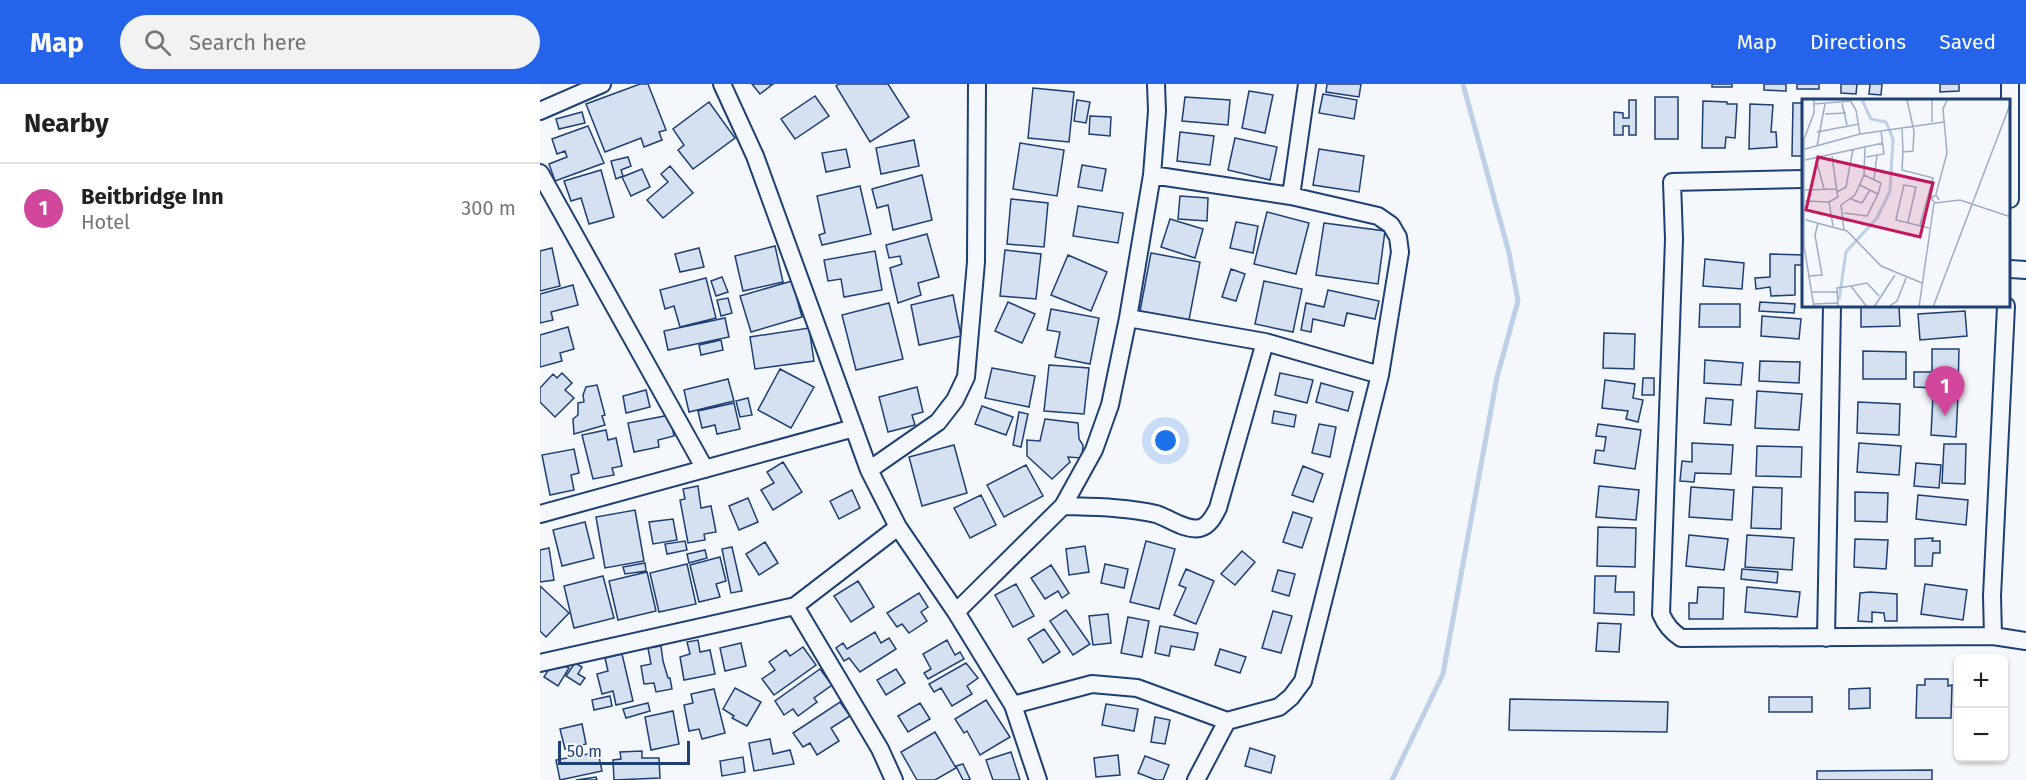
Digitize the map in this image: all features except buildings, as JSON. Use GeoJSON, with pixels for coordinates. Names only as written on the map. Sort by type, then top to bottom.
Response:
{"type":"FeatureCollection","features":[{"type":"Feature","properties":{"kind":"street"},"geometry":{"type":"LineString","coordinates":[[540,111],[602,84]]}},
{"type":"Feature","properties":{"kind":"street"},"geometry":{"type":"LineString","coordinates":[[722,84],[755,156],[869,470],[898,527],[956,612],[1013,705],[1038,780]]}},
{"type":"Feature","properties":{"kind":"street"},"geometry":{"type":"LineString","coordinates":[[869,470],[938,422],[955,400],[966,377],[976,262],[977,84]]}},
{"type":"Feature","properties":{"kind":"street"},"geometry":{"type":"LineString","coordinates":[[956,612],[1063,506],[1094,450],[1110,405],[1128,318],[1152,175],[1157,111],[1156,84]]}},
{"type":"Feature","properties":{"kind":"street"},"geometry":{"type":"LineString","coordinates":[[1291,196],[1307,84]]}},
{"type":"Feature","properties":{"kind":"street"},"geometry":{"type":"LineString","coordinates":[[540,173],[705,469]]}},
{"type":"Feature","properties":{"kind":"street"},"geometry":{"type":"LineString","coordinates":[[1013,705],[1092,684],[1137,688],[1227,721],[1279,706],[1292,697],[1304,681],[1380,375],[1400,252],[1398,237],[1391,225],[1378,216],[1291,196],[1152,175]]}},
{"type":"Feature","properties":{"kind":"street"},"geometry":{"type":"LineString","coordinates":[[1802,179],[1672,182],[1674,239],[1661,614],[1665,623],[1681,638],[1993,636],[2026,641]]}},
{"type":"Feature","properties":{"kind":"street"},"geometry":{"type":"LineString","coordinates":[[2011,269],[2026,270]]}},
{"type":"Feature","properties":{"kind":"street"},"geometry":{"type":"LineString","coordinates":[[1826,638],[1832,308]]}},
{"type":"Feature","properties":{"kind":"street"},"geometry":{"type":"LineString","coordinates":[[1993,636],[1992,596],[2006,308]]}},
{"type":"Feature","properties":{"kind":"street"},"geometry":{"type":"LineString","coordinates":[[1128,318],[1264,342],[1380,375]]}},
{"type":"Feature","properties":{"kind":"street"},"geometry":{"type":"LineString","coordinates":[[1063,506],[1157,514],[1193,529],[1202,528],[1207,524],[1218,508],[1264,342]]}},
{"type":"Feature","properties":{"kind":"street"},"geometry":{"type":"LineString","coordinates":[[540,514],[854,428]]}},
{"type":"Feature","properties":{"kind":"street"},"geometry":{"type":"LineString","coordinates":[[540,663],[795,606],[898,527]]}},
{"type":"Feature","properties":{"kind":"street"},"geometry":{"type":"LineString","coordinates":[[795,606],[880,750],[894,780]]}},
{"type":"Feature","properties":{"kind":"street"},"geometry":{"type":"LineString","coordinates":[[1196,780],[1227,721]]}},
{"type":"Feature","properties":{"kind":"waterway"},"geometry":{"type":"LineString","coordinates":[[1392,780],[1443,674],[1497,377],[1518,301],[1509,253],[1463,84]]}},
{"type":"Feature","properties":{"kind":"place","name":"Beitbridge Inn"},"geometry":{"type":"Point","coordinates":[1945,416]}}]}
